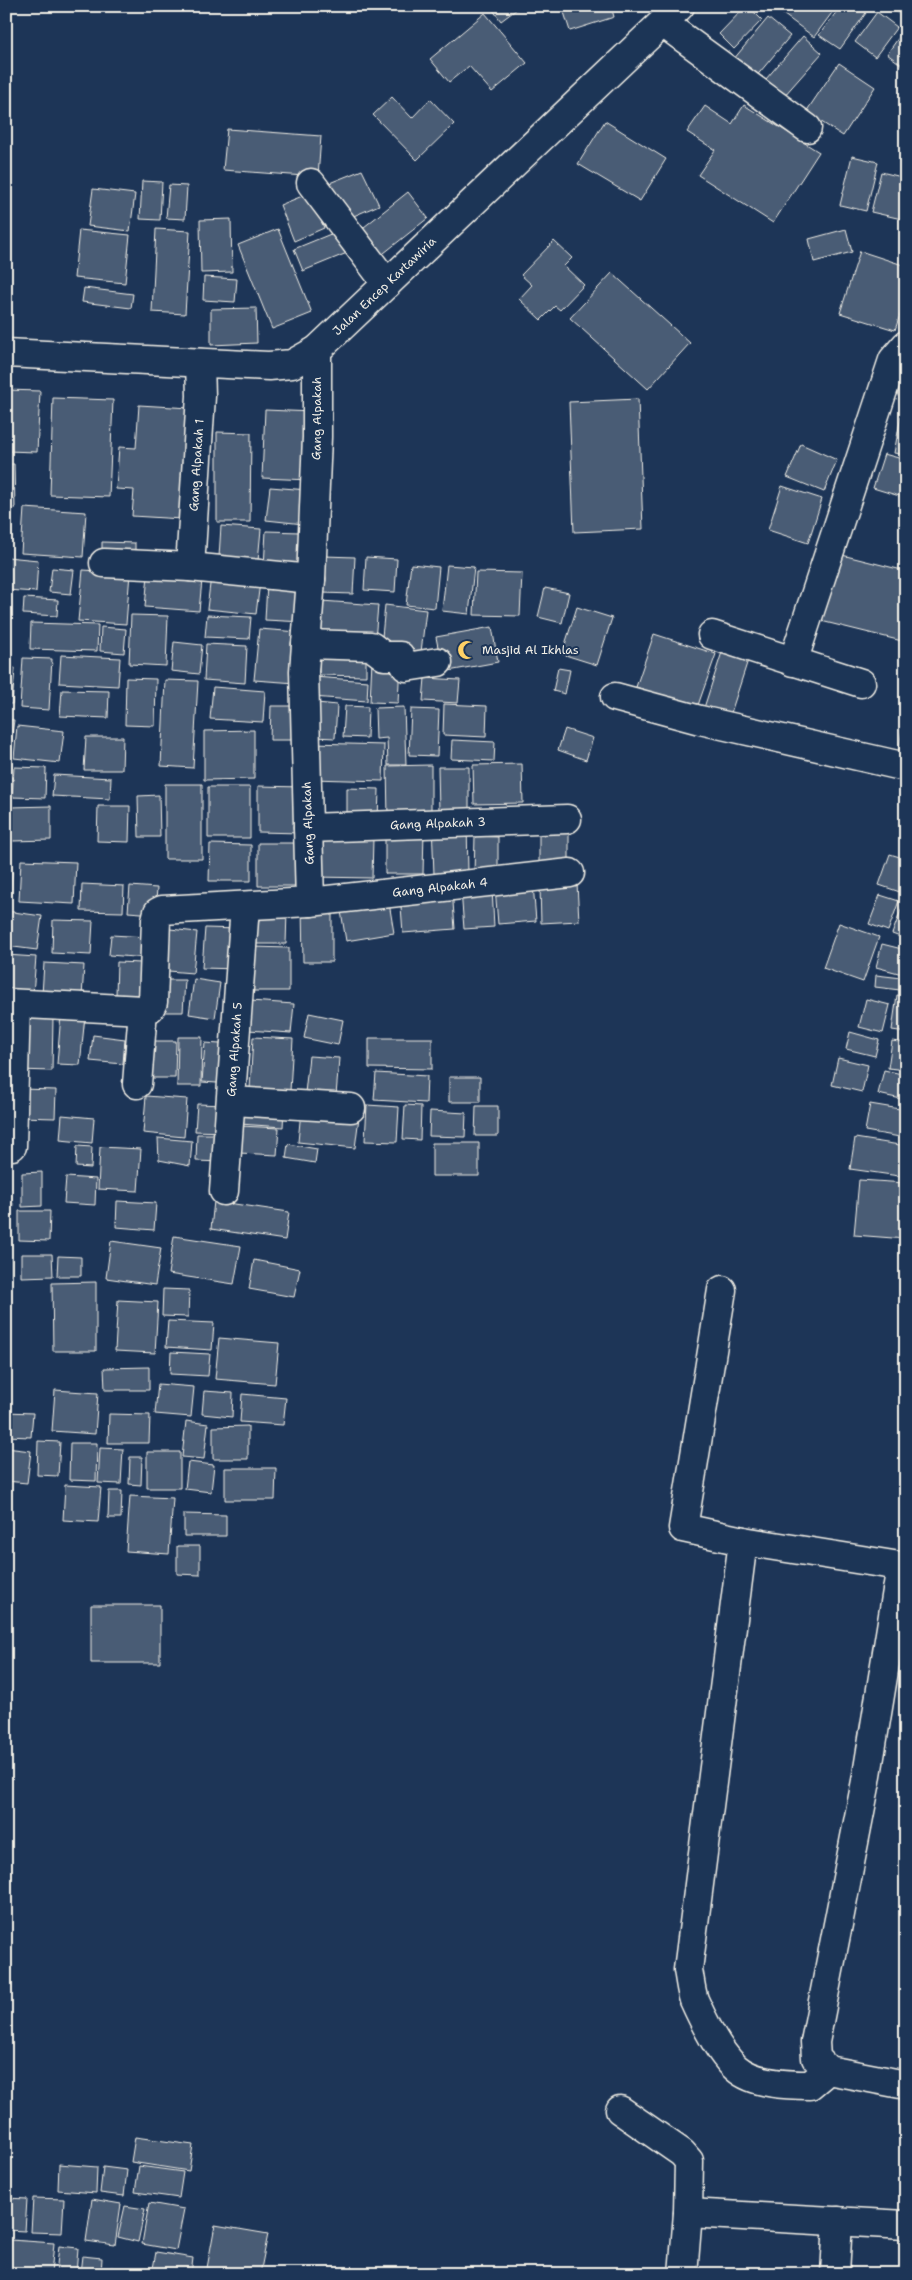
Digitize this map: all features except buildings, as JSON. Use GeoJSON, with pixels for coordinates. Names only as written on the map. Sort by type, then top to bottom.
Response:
{"type":"FeatureCollection","features":[{"type":"Feature","properties":{"kind":"street"},"geometry":{"type":"LineString","coordinates":[[672,15],[807,128]]}},
{"type":"Feature","properties":{"kind":"street","name":"Jalan Encep Kartawiria"},"geometry":{"type":"LineString","coordinates":[[6,353],[269,366],[292,364],[317,350],[672,15]]}},
{"type":"Feature","properties":{"kind":"street"},"geometry":{"type":"LineString","coordinates":[[311,183],[386,284]]}},
{"type":"Feature","properties":{"kind":"street"},"geometry":{"type":"LineString","coordinates":[[793,662],[893,360],[906,346]]}},
{"type":"Feature","properties":{"kind":"street","name":"Gang Alpakah"},"geometry":{"type":"LineString","coordinates":[[310,902],[304,671],[311,579],[317,437],[317,350]]}},
{"type":"Feature","properties":{"kind":"street","name":"Gang Alpakah 1"},"geometry":{"type":"LineString","coordinates":[[190,567],[201,396],[200,363]]}},
{"type":"Feature","properties":{"kind":"street"},"geometry":{"type":"LineString","coordinates":[[104,563],[190,567],[311,579]]}},
{"type":"Feature","properties":{"kind":"street"},"geometry":{"type":"LineString","coordinates":[[712,635],[861,683]]}},
{"type":"Feature","properties":{"kind":"street"},"geometry":{"type":"LineString","coordinates":[[306,644],[371,646],[384,656],[400,656],[406,667],[438,662]]}},
{"type":"Feature","properties":{"kind":"street"},"geometry":{"type":"LineString","coordinates":[[615,697],[700,720],[906,767]]}},
{"type":"Feature","properties":{"kind":"street","name":"Gang Alpakah 3"},"geometry":{"type":"LineString","coordinates":[[308,828],[567,819]]}},
{"type":"Feature","properties":{"kind":"street","name":"Gang Alpakah 4"},"geometry":{"type":"LineString","coordinates":[[310,902],[570,873]]}},
{"type":"Feature","properties":{"kind":"street"},"geometry":{"type":"LineString","coordinates":[[12,1146],[11,1003],[143,1010],[150,1008],[153,1002],[158,912],[162,910],[310,902]]}},
{"type":"Feature","properties":{"kind":"street","name":"Gang Alpakah 5"},"geometry":{"type":"LineString","coordinates":[[224,1191],[245,906]]}},
{"type":"Feature","properties":{"kind":"street"},"geometry":{"type":"LineString","coordinates":[[137,1084],[143,1010]]}},
{"type":"Feature","properties":{"kind":"street"},"geometry":{"type":"LineString","coordinates":[[232,1101],[351,1108]]}},
{"type":"Feature","properties":{"kind":"street"},"geometry":{"type":"LineString","coordinates":[[722,1290],[683,1528],[743,1541],[903,1566],[866,1781],[815,2042],[816,2058],[828,2070],[906,2085]]}},
{"type":"Feature","properties":{"kind":"street"},"geometry":{"type":"LineString","coordinates":[[743,1541],[688,1970],[694,1999],[717,2043],[737,2069],[757,2079],[790,2085],[810,2085],[828,2070]]}},
{"type":"Feature","properties":{"kind":"street"},"geometry":{"type":"LineString","coordinates":[[620,2110],[682,2153],[689,2161],[688,2213],[683,2274]]}},
{"type":"Feature","properties":{"kind":"street"},"geometry":{"type":"LineString","coordinates":[[688,2213],[906,2225]]}},
{"type":"Feature","properties":{"kind":"street"},"geometry":{"type":"LineString","coordinates":[[835,2274],[838,2221]]}},
{"type":"Feature","properties":{"kind":"place","name":"Masjid Al Ikhlas"},"geometry":{"type":"Point","coordinates":[467,650]}}]}
